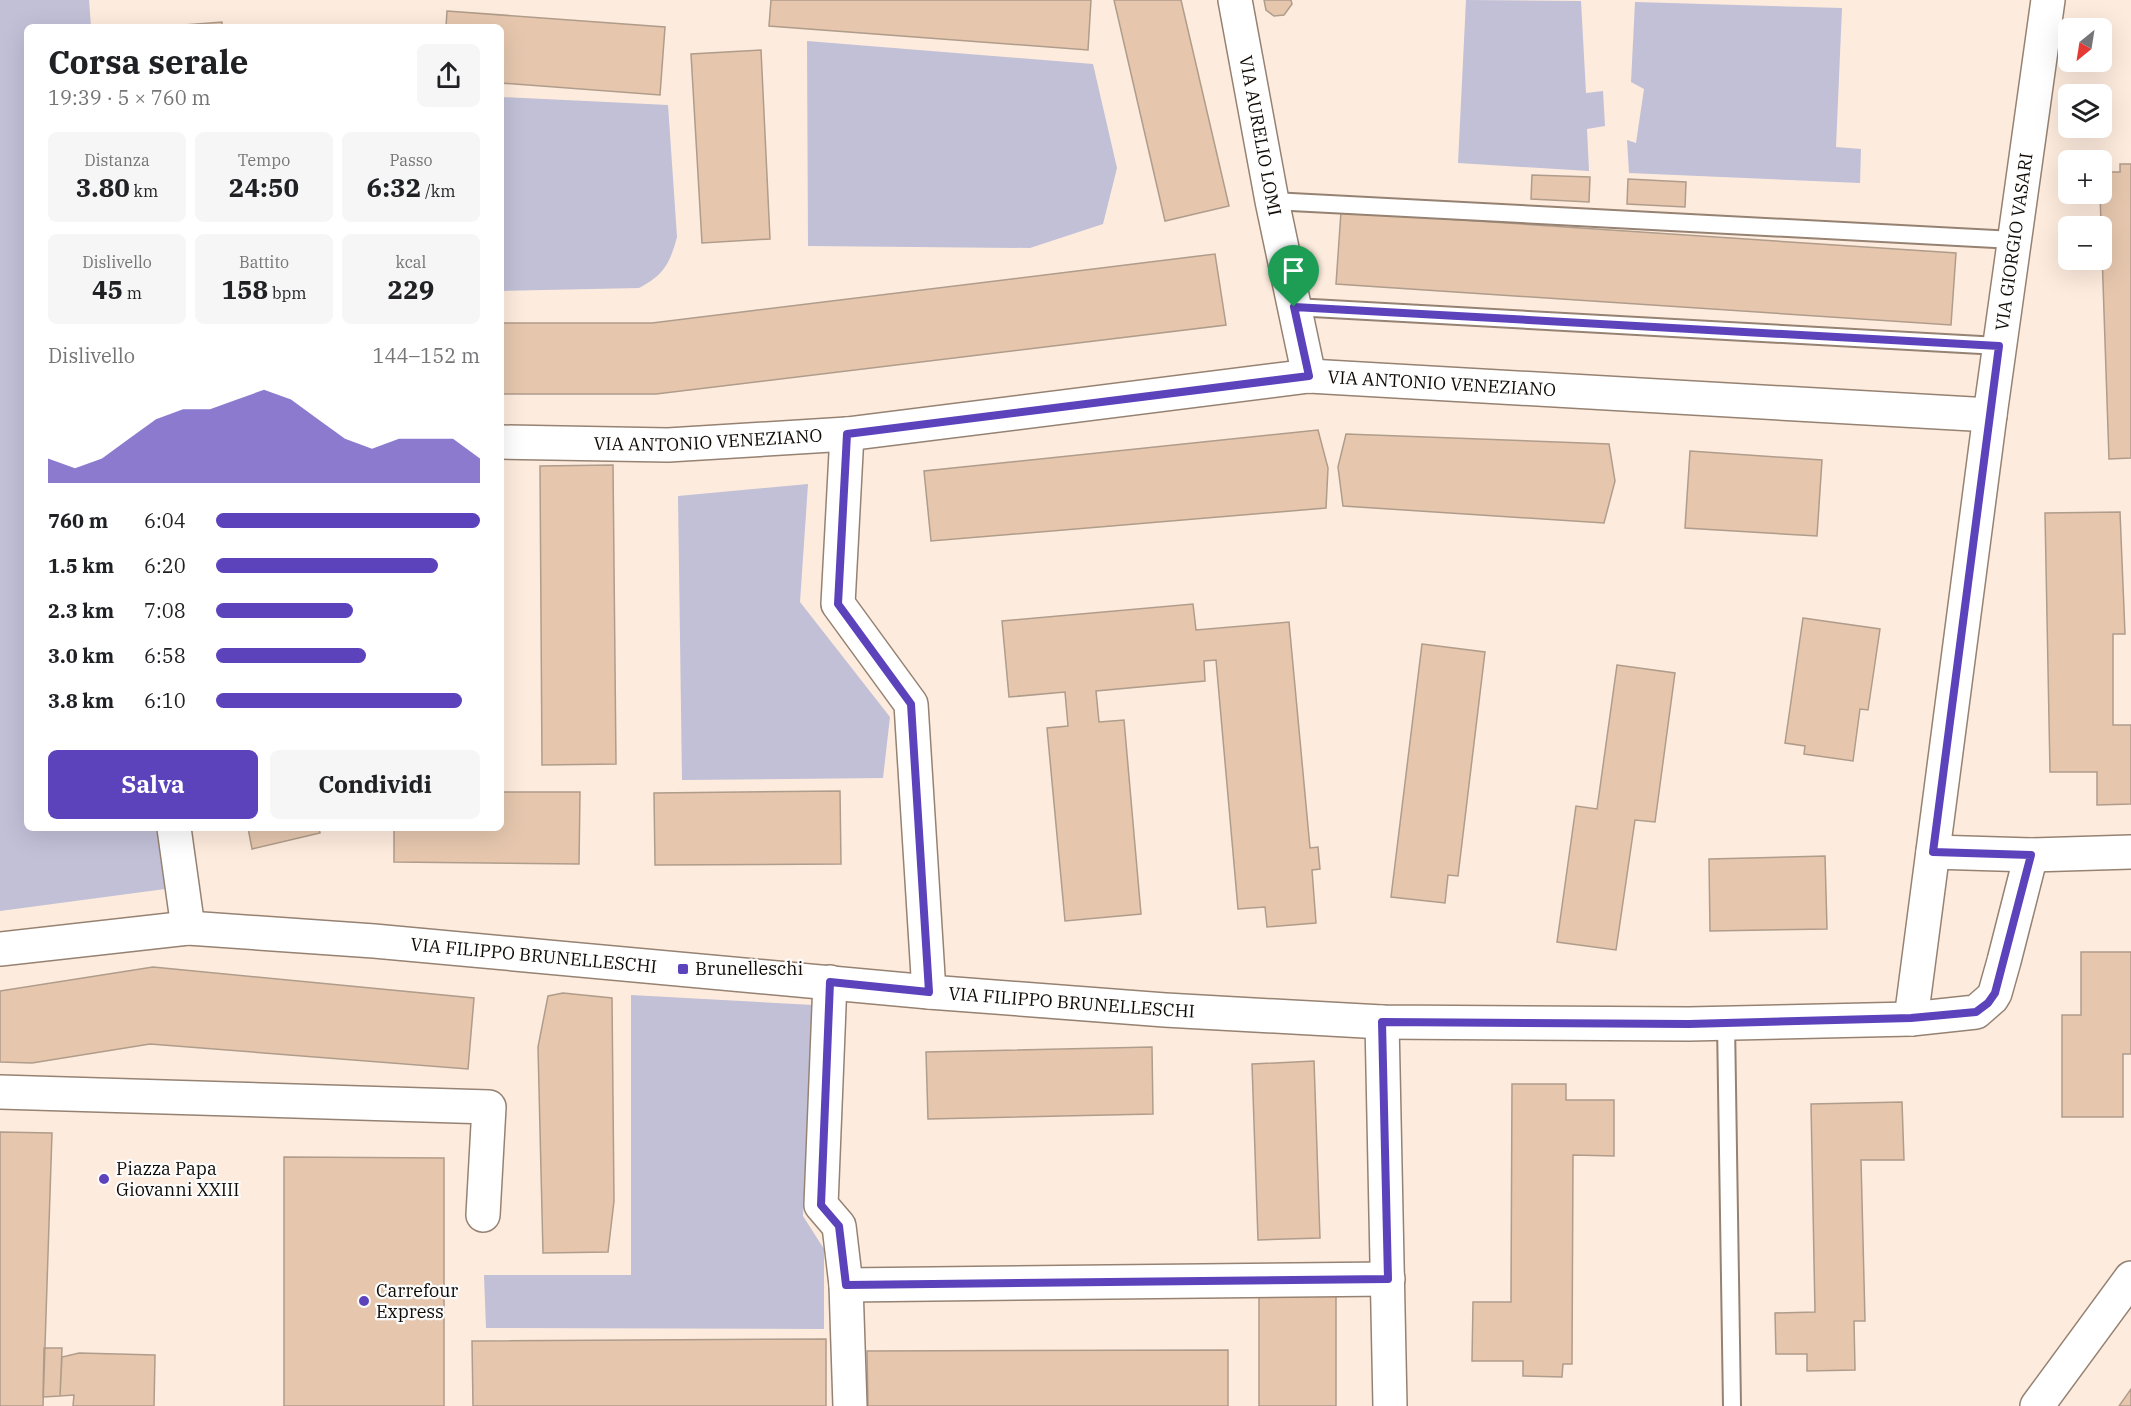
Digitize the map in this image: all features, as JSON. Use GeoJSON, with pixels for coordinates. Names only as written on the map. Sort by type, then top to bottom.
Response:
{"type":"FeatureCollection","features":[{"type":"Feature","properties":{"kind":"street","name":"VIA AURELIO LOMI"},"geometry":{"type":"LineString","coordinates":[[1235,0],[1272,201],[1309,376]]}},
{"type":"Feature","properties":{"kind":"street","name":"VIA GIORGIO VASARI"},"geometry":{"type":"LineString","coordinates":[[1911,1018],[1999,346],[2048,0]]}},
{"type":"Feature","properties":{"kind":"street","name":"VIA ANTONIO VENEZIANO"},"geometry":{"type":"LineString","coordinates":[[504,442],[668,445],[847,434],[1309,376],[1990,415]]}},
{"type":"Feature","properties":{"kind":"street"},"geometry":{"type":"LineString","coordinates":[[847,434],[838,604],[911,704],[929,992]]}},
{"type":"Feature","properties":{"kind":"street"},"geometry":{"type":"LineString","coordinates":[[174,831],[188,928]]}},
{"type":"Feature","properties":{"kind":"street"},"geometry":{"type":"LineString","coordinates":[[1933,852],[2031,855],[2131,852]]}},
{"type":"Feature","properties":{"kind":"street","name":"VIA FILIPPO BRUNELLESCHI"},"geometry":{"type":"LineString","coordinates":[[0,949],[188,928],[374,941],[929,992],[1165,1010],[1382,1022],[1726,1023],[1911,1018],[1976,1012],[1992,998],[2004,961],[2031,855]]}},
{"type":"Feature","properties":{"kind":"street"},"geometry":{"type":"LineString","coordinates":[[830,982],[821,1205],[839,1226],[846,1285],[850,1406]]}},
{"type":"Feature","properties":{"kind":"street"},"geometry":{"type":"LineString","coordinates":[[1382,1022],[1390,1406]]}},
{"type":"Feature","properties":{"kind":"street"},"geometry":{"type":"LineString","coordinates":[[0,1092],[489,1107],[483,1215]]}},
{"type":"Feature","properties":{"kind":"street"},"geometry":{"type":"LineString","coordinates":[[2037,1406],[2131,1278]]}},
{"type":"Feature","properties":{"kind":"street"},"geometry":{"type":"LineString","coordinates":[[846,1285],[1388,1279]]}},
{"type":"Feature","properties":{"kind":"lane"},"geometry":{"type":"LineString","coordinates":[[1272,201],[2014,240]]}},
{"type":"Feature","properties":{"kind":"lane"},"geometry":{"type":"LineString","coordinates":[[1294,307],[1999,346]]}},
{"type":"Feature","properties":{"kind":"lane"},"geometry":{"type":"LineString","coordinates":[[1726,1023],[1732,1406]]}},
{"type":"Feature","properties":{"kind":"shaded area"},"geometry":{"type":"Polygon","coordinates":[[[0,0],[89,0],[91,24],[24,24],[24,831],[156,831],[165,889],[0,911],[0,0]]]}},
{"type":"Feature","properties":{"kind":"shaded area"},"geometry":{"type":"Polygon","coordinates":[[[1466,0],[1581,1],[1586,93],[1603,91],[1605,126],[1587,129],[1589,171],[1458,163],[1466,0]]]}},
{"type":"Feature","properties":{"kind":"shaded area"},"geometry":{"type":"Polygon","coordinates":[[[1635,2],[1842,8],[1836,147],[1861,149],[1860,183],[1629,173],[1627,140],[1636,143],[1644,89],[1631,82],[1635,2]]]}},
{"type":"Feature","properties":{"kind":"shaded area"},"geometry":{"type":"Polygon","coordinates":[[[807,41],[1093,64],[1117,168],[1103,224],[1030,248],[808,246],[807,41]]]}},
{"type":"Feature","properties":{"kind":"shaded area"},"geometry":{"type":"Polygon","coordinates":[[[504,97],[668,105],[677,237],[665,267],[639,288],[504,291],[504,97]]]}},
{"type":"Feature","properties":{"kind":"shaded area"},"geometry":{"type":"Polygon","coordinates":[[[808,484],[800,602],[890,717],[883,778],[682,780],[678,496],[808,484]]]}},
{"type":"Feature","properties":{"kind":"shaded area"},"geometry":{"type":"Polygon","coordinates":[[[631,995],[813,1005],[803,1216],[824,1249],[824,1329],[486,1328],[484,1275],[631,1275],[631,995]]]}},
{"type":"Feature","properties":{"kind":"building"},"geometry":{"type":"Polygon","coordinates":[[[771,0],[1091,0],[1088,50],[769,26],[771,0]]]}},
{"type":"Feature","properties":{"kind":"building"},"geometry":{"type":"Polygon","coordinates":[[[1114,0],[1181,0],[1229,206],[1165,221],[1114,0]]]}},
{"type":"Feature","properties":{"kind":"building"},"geometry":{"type":"Polygon","coordinates":[[[1264,0],[1291,0],[1292,4],[1284,15],[1274,16],[1266,10],[1264,0]]]}},
{"type":"Feature","properties":{"kind":"building"},"geometry":{"type":"Polygon","coordinates":[[[447,11],[665,27],[660,95],[504,83],[504,24],[446,24],[447,11]]]}},
{"type":"Feature","properties":{"kind":"building"},"geometry":{"type":"Polygon","coordinates":[[[222,22],[222,24],[196,24],[222,22]]]}},
{"type":"Feature","properties":{"kind":"building"},"geometry":{"type":"Polygon","coordinates":[[[761,50],[770,239],[702,243],[691,54],[761,50]]]}},
{"type":"Feature","properties":{"kind":"building"},"geometry":{"type":"Polygon","coordinates":[[[2120,164],[2131,164],[2131,458],[2109,459],[2103,270],[2112,270],[2112,216],[2101,216],[2100,204],[2112,204],[2112,172],[2120,172],[2120,164]]]}},
{"type":"Feature","properties":{"kind":"building"},"geometry":{"type":"Polygon","coordinates":[[[1532,175],[1590,177],[1589,202],[1531,199],[1532,175]]]}},
{"type":"Feature","properties":{"kind":"building"},"geometry":{"type":"Polygon","coordinates":[[[1628,179],[1686,182],[1685,207],[1627,204],[1628,179]]]}},
{"type":"Feature","properties":{"kind":"building"},"geometry":{"type":"Polygon","coordinates":[[[1341,212],[1956,253],[1951,325],[1336,284],[1341,212]]]}},
{"type":"Feature","properties":{"kind":"building"},"geometry":{"type":"Polygon","coordinates":[[[1215,254],[1226,325],[656,394],[504,394],[504,323],[652,323],[1215,254]]]}},
{"type":"Feature","properties":{"kind":"building"},"geometry":{"type":"Polygon","coordinates":[[[1318,430],[1328,468],[1326,508],[931,541],[924,471],[1318,430]]]}},
{"type":"Feature","properties":{"kind":"building"},"geometry":{"type":"Polygon","coordinates":[[[1346,434],[1609,444],[1615,481],[1604,523],[1343,506],[1338,467],[1346,434]]]}},
{"type":"Feature","properties":{"kind":"building"},"geometry":{"type":"Polygon","coordinates":[[[1690,451],[1822,460],[1817,536],[1685,528],[1690,451]]]}},
{"type":"Feature","properties":{"kind":"building"},"geometry":{"type":"Polygon","coordinates":[[[613,465],[616,764],[542,765],[540,466],[613,465]]]}},
{"type":"Feature","properties":{"kind":"building"},"geometry":{"type":"Polygon","coordinates":[[[2120,512],[2125,634],[2113,634],[2113,725],[2131,725],[2131,804],[2097,805],[2097,772],[2050,772],[2045,513],[2120,512]]]}},
{"type":"Feature","properties":{"kind":"building"},"geometry":{"type":"Polygon","coordinates":[[[1193,604],[1196,630],[1289,622],[1310,848],[1318,847],[1320,869],[1312,870],[1316,923],[1267,927],[1265,907],[1238,909],[1216,660],[1204,661],[1205,681],[1096,691],[1099,722],[1124,720],[1141,914],[1065,921],[1047,728],[1068,726],[1065,692],[1009,697],[1002,621],[1193,604]]]}},
{"type":"Feature","properties":{"kind":"building"},"geometry":{"type":"Polygon","coordinates":[[[1803,618],[1880,629],[1868,710],[1860,709],[1853,761],[1804,754],[1805,746],[1785,743],[1803,618]]]}},
{"type":"Feature","properties":{"kind":"building"},"geometry":{"type":"Polygon","coordinates":[[[1422,644],[1485,652],[1458,876],[1448,875],[1445,903],[1391,897],[1422,644]]]}},
{"type":"Feature","properties":{"kind":"building"},"geometry":{"type":"Polygon","coordinates":[[[1617,665],[1675,673],[1655,822],[1635,820],[1616,950],[1557,942],[1576,806],[1597,809],[1617,665]]]}},
{"type":"Feature","properties":{"kind":"building"},"geometry":{"type":"Polygon","coordinates":[[[840,791],[841,864],[655,865],[654,793],[840,791]]]}},
{"type":"Feature","properties":{"kind":"building"},"geometry":{"type":"Polygon","coordinates":[[[504,792],[580,792],[579,864],[394,862],[394,831],[504,831],[504,792]]]}},
{"type":"Feature","properties":{"kind":"building"},"geometry":{"type":"Polygon","coordinates":[[[249,831],[320,831],[320,833],[252,849],[249,831]]]}},
{"type":"Feature","properties":{"kind":"building"},"geometry":{"type":"Polygon","coordinates":[[[1825,856],[1827,929],[1710,931],[1709,859],[1825,856]]]}},
{"type":"Feature","properties":{"kind":"building"},"geometry":{"type":"Polygon","coordinates":[[[2081,952],[2131,952],[2131,1054],[2123,1054],[2123,1117],[2062,1117],[2062,1015],[2081,1015],[2081,952]]]}},
{"type":"Feature","properties":{"kind":"building"},"geometry":{"type":"Polygon","coordinates":[[[153,967],[474,998],[468,1069],[150,1044],[32,1063],[0,1062],[0,991],[153,967]]]}},
{"type":"Feature","properties":{"kind":"building"},"geometry":{"type":"Polygon","coordinates":[[[563,993],[612,998],[614,1201],[608,1252],[543,1253],[538,1047],[548,996],[563,993]]]}},
{"type":"Feature","properties":{"kind":"building"},"geometry":{"type":"Polygon","coordinates":[[[1152,1047],[1153,1114],[928,1119],[926,1052],[1152,1047]]]}},
{"type":"Feature","properties":{"kind":"building"},"geometry":{"type":"Polygon","coordinates":[[[1314,1061],[1320,1238],[1258,1240],[1252,1064],[1314,1061]]]}},
{"type":"Feature","properties":{"kind":"building"},"geometry":{"type":"Polygon","coordinates":[[[1512,1084],[1566,1084],[1566,1100],[1614,1100],[1614,1156],[1573,1155],[1572,1364],[1563,1364],[1562,1377],[1523,1376],[1523,1361],[1472,1361],[1473,1302],[1511,1302],[1512,1084]]]}},
{"type":"Feature","properties":{"kind":"building"},"geometry":{"type":"Polygon","coordinates":[[[1902,1102],[1904,1160],[1861,1160],[1865,1321],[1854,1321],[1855,1370],[1807,1371],[1807,1354],[1776,1354],[1775,1313],[1815,1312],[1811,1104],[1902,1102]]]}},
{"type":"Feature","properties":{"kind":"building"},"geometry":{"type":"Polygon","coordinates":[[[0,1132],[52,1133],[43,1406],[0,1406],[0,1132]]]}},
{"type":"Feature","properties":{"kind":"building","name":"Carrefour Express"},"geometry":{"type":"Polygon","coordinates":[[[284,1157],[444,1158],[444,1406],[284,1406],[284,1157]]]}},
{"type":"Feature","properties":{"kind":"building"},"geometry":{"type":"Polygon","coordinates":[[[1259,1288],[1336,1288],[1336,1406],[1259,1406],[1259,1288]]]}},
{"type":"Feature","properties":{"kind":"building"},"geometry":{"type":"Polygon","coordinates":[[[826,1339],[826,1406],[473,1406],[472,1341],[826,1339]]]}},
{"type":"Feature","properties":{"kind":"building"},"geometry":{"type":"Polygon","coordinates":[[[44,1348],[62,1348],[60,1396],[43,1397],[44,1348]]]}},
{"type":"Feature","properties":{"kind":"building"},"geometry":{"type":"Polygon","coordinates":[[[1228,1350],[1228,1406],[868,1406],[867,1351],[1228,1350]]]}},
{"type":"Feature","properties":{"kind":"building"},"geometry":{"type":"Polygon","coordinates":[[[79,1353],[155,1355],[154,1406],[73,1406],[74,1395],[60,1396],[62,1357],[79,1353]]]}},
{"type":"Feature","properties":{"kind":"building"},"geometry":{"type":"Polygon","coordinates":[[[2131,1389],[2131,1406],[2119,1406],[2131,1389]]]}},
{"type":"Feature","properties":{"kind":"place","name":"Brunelleschi"},"geometry":{"type":"Point","coordinates":[683,969]}},
{"type":"Feature","properties":{"kind":"place","name":"Piazza Papa Giovanni XXIII"},"geometry":{"type":"Point","coordinates":[104,1179]}},
{"type":"Feature","properties":{"kind":"place","name":"Carrefour Express"},"geometry":{"type":"Point","coordinates":[364,1301]}},
{"type":"Feature","properties":{"kind":"route"},"geometry":{"type":"LineString","coordinates":[[1294,307],[1999,346],[1933,852],[2031,855],[1995,993],[1988,1003],[1976,1012],[1848,1021],[1689,1024],[1382,1022],[1388,1279],[846,1285],[839,1226],[821,1205],[830,982],[929,992],[911,704],[838,604],[847,434],[1309,376],[1294,307]]}}]}
